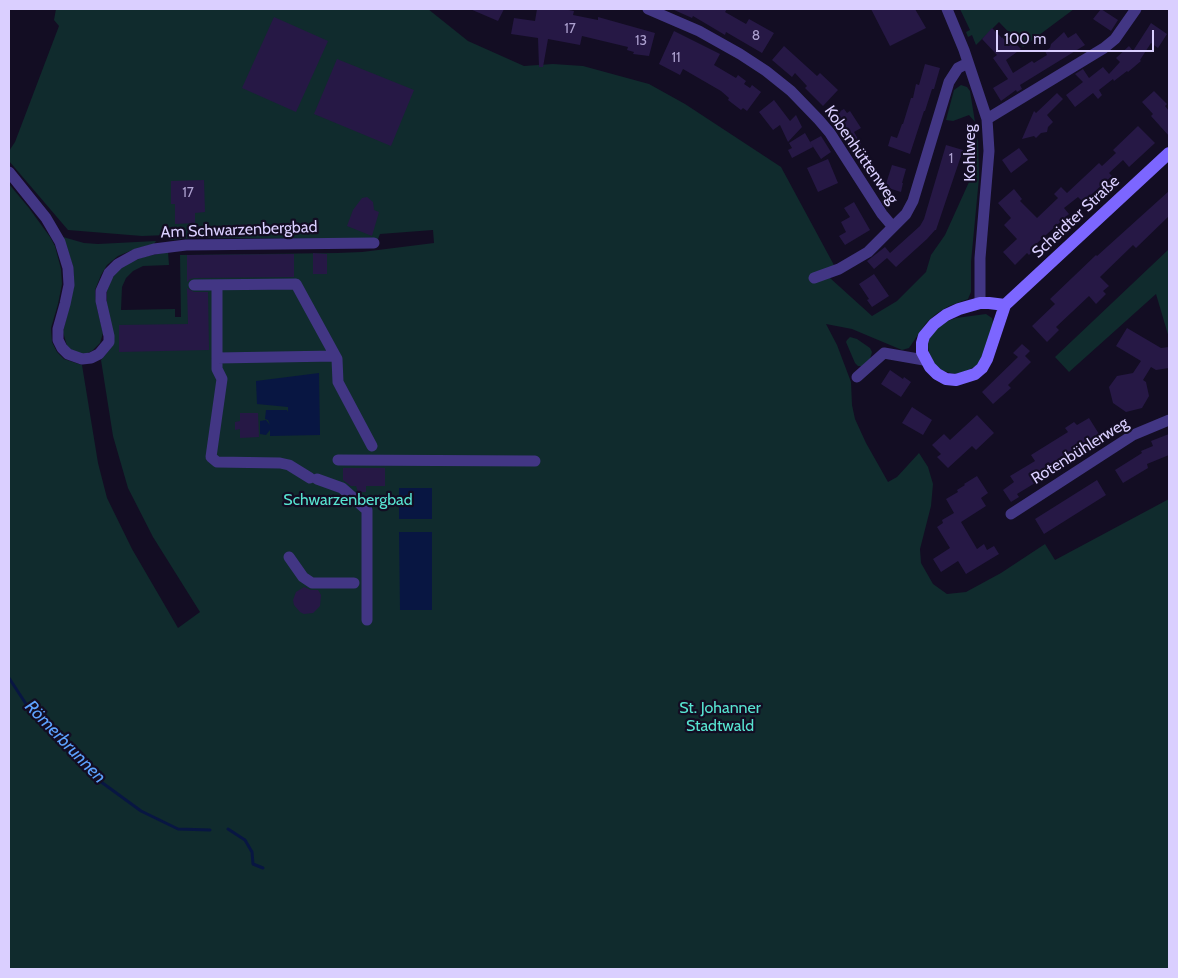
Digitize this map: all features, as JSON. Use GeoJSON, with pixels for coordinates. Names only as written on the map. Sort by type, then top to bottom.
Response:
{"type":"FeatureCollection","features":[{"type":"Feature","properties":{"kind":"street","name":"Kobenhüttenweg"},"geometry":{"type":"LineString","coordinates":[[648,9],[699,31],[732,50],[766,71],[790,91],[830,134],[882,214],[893,227]]}},
{"type":"Feature","properties":{"kind":"street","name":"Kohlweg"},"geometry":{"type":"LineString","coordinates":[[946,9],[968,63],[987,119],[989,151],[980,258],[980,303]]}},
{"type":"Feature","properties":{"kind":"street"},"geometry":{"type":"LineString","coordinates":[[987,119],[1104,48],[1115,38],[1136,9]]}},
{"type":"Feature","properties":{"kind":"street"},"geometry":{"type":"LineString","coordinates":[[814,278],[834,272],[868,252],[906,214],[913,201],[949,82],[958,68],[968,63]]}},
{"type":"Feature","properties":{"kind":"street","name":"Scheidter Straße"},"geometry":{"type":"LineString","coordinates":[[924,360],[936,374],[946,379],[956,380],[975,374],[982,368],[987,359],[1005,305],[1169,154]]}},
{"type":"Feature","properties":{"kind":"street","name":"Am Schwarzenbergbad"},"geometry":{"type":"LineString","coordinates":[[9,172],[46,218],[60,242],[68,268],[69,285],[58,329],[58,340],[68,354],[82,359],[91,358],[99,354],[109,342],[101,301],[101,291],[110,273],[118,264],[132,256],[154,249],[186,245],[374,243]]}},
{"type":"Feature","properties":{"kind":"street"},"geometry":{"type":"LineString","coordinates":[[194,285],[296,284],[337,359],[338,382],[372,446]]}},
{"type":"Feature","properties":{"kind":"street"},"geometry":{"type":"LineString","coordinates":[[217,285],[217,370],[222,379],[212,457],[217,462],[280,463],[289,465],[314,479],[342,488],[366,510],[367,620]]}},
{"type":"Feature","properties":{"kind":"street"},"geometry":{"type":"LineString","coordinates":[[857,377],[884,352],[924,360],[922,343],[924,336],[934,324],[946,315],[980,303],[1005,305]]}},
{"type":"Feature","properties":{"kind":"street"},"geometry":{"type":"LineString","coordinates":[[217,358],[335,356]]}},
{"type":"Feature","properties":{"kind":"street","name":"Rotenbühlerweg"},"geometry":{"type":"LineString","coordinates":[[1010,514],[1133,435],[1169,420]]}},
{"type":"Feature","properties":{"kind":"street"},"geometry":{"type":"LineString","coordinates":[[338,460],[535,461]]}},
{"type":"Feature","properties":{"kind":"street"},"geometry":{"type":"LineString","coordinates":[[289,557],[302,577],[312,583],[354,583]]}},
{"type":"Feature","properties":{"kind":"green space","name":"St. Johanner Stadtwald"},"geometry":{"type":"Polygon","coordinates":[[[56,9],[428,9],[468,41],[524,66],[553,64],[583,66],[649,84],[685,104],[781,167],[835,267],[830,278],[872,316],[897,301],[926,272],[931,255],[945,235],[969,182],[978,137],[979,178],[971,262],[971,292],[968,299],[949,306],[936,314],[926,323],[909,348],[902,350],[852,329],[826,324],[837,345],[851,382],[855,419],[888,482],[897,477],[919,453],[928,467],[933,484],[931,506],[920,549],[921,563],[933,584],[947,594],[966,592],[1001,573],[1045,544],[1055,560],[1169,499],[1169,969],[9,969],[9,184],[29,208],[55,246],[61,269],[62,284],[51,328],[52,342],[57,352],[64,359],[82,365],[98,463],[107,498],[132,549],[178,628],[200,612],[153,537],[128,488],[113,436],[101,360],[110,349],[107,291],[112,278],[122,266],[143,257],[168,252],[169,265],[143,266],[133,271],[126,278],[122,287],[121,310],[175,309],[175,317],[181,317],[180,255],[362,252],[434,243],[433,230],[380,234],[378,239],[194,238],[170,240],[167,235],[142,236],[68,230],[9,161],[9,151],[15,142],[59,26],[54,20],[56,9]]]}},
{"type":"Feature","properties":{"kind":"green space"},"geometry":{"type":"Polygon","coordinates":[[[960,9],[1074,9],[1023,47],[999,22],[976,45],[972,35],[968,37],[966,32],[970,30],[960,9]]]}},
{"type":"Feature","properties":{"kind":"green space"},"geometry":{"type":"Polygon","coordinates":[[[961,85],[967,87],[970,91],[975,122],[969,115],[953,121],[946,120],[954,90],[961,85]]]}},
{"type":"Feature","properties":{"kind":"green space"},"geometry":{"type":"Polygon","coordinates":[[[63,237],[84,243],[98,244],[156,241],[154,244],[118,256],[107,265],[95,290],[96,304],[103,333],[100,343],[92,351],[83,355],[67,346],[63,332],[74,286],[73,266],[63,237]]]}},
{"type":"Feature","properties":{"kind":"green space"},"geometry":{"type":"Polygon","coordinates":[[[1169,249],[1169,338],[1156,294],[1069,372],[1055,357],[1169,249]]]}},
{"type":"Feature","properties":{"kind":"green space"},"geometry":{"type":"Polygon","coordinates":[[[986,314],[992,318],[993,323],[981,360],[976,366],[959,375],[943,371],[935,365],[929,354],[928,344],[930,336],[935,329],[956,318],[986,314]]]}},
{"type":"Feature","properties":{"kind":"green space"},"geometry":{"type":"Polygon","coordinates":[[[850,337],[857,339],[870,348],[872,352],[870,359],[862,366],[858,366],[855,363],[846,342],[850,337]]]}},
{"type":"Feature","properties":{"kind":"water"},"geometry":{"type":"Polygon","coordinates":[[[319,373],[320,435],[270,436],[270,430],[266,435],[260,434],[260,421],[266,420],[270,425],[268,420],[265,419],[266,410],[287,410],[288,412],[288,407],[257,404],[256,381],[319,373]]]}},
{"type":"Feature","properties":{"kind":"water"},"geometry":{"type":"Polygon","coordinates":[[[399,488],[432,488],[432,519],[399,519],[399,488]]]}},
{"type":"Feature","properties":{"kind":"water"},"geometry":{"type":"Polygon","coordinates":[[[399,532],[432,532],[432,610],[400,610],[399,532]]]}},
{"type":"Feature","properties":{"kind":"building"},"geometry":{"type":"Polygon","coordinates":[[[470,9],[504,9],[498,21],[470,9]]]}},
{"type":"Feature","properties":{"kind":"building"},"geometry":{"type":"Polygon","coordinates":[[[537,9],[574,11],[573,15],[598,20],[598,17],[655,33],[649,56],[633,54],[634,52],[627,50],[628,47],[582,36],[580,45],[548,39],[543,67],[539,67],[538,38],[511,34],[514,18],[535,21],[537,9]]]}},
{"type":"Feature","properties":{"kind":"building"},"geometry":{"type":"Polygon","coordinates":[[[672,9],[727,9],[725,12],[746,24],[749,19],[774,33],[762,53],[726,32],[725,35],[693,16],[692,18],[672,9]]]}},
{"type":"Feature","properties":{"kind":"building"},"geometry":{"type":"Polygon","coordinates":[[[871,9],[915,9],[926,28],[890,46],[871,9]]]}},
{"type":"Feature","properties":{"kind":"building"},"geometry":{"type":"Polygon","coordinates":[[[1101,9],[1118,20],[1111,31],[1093,19],[1101,9]]]}},
{"type":"Feature","properties":{"kind":"building"},"geometry":{"type":"Polygon","coordinates":[[[274,17],[328,41],[296,112],[242,88],[274,17]]]}},
{"type":"Feature","properties":{"kind":"building"},"geometry":{"type":"Polygon","coordinates":[[[1151,23],[1167,34],[1158,48],[1151,43],[1141,61],[1128,72],[1114,81],[1113,79],[1099,90],[1102,95],[1098,99],[1093,93],[1075,107],[1066,95],[1083,82],[1075,74],[1083,69],[1089,78],[1103,67],[1109,74],[1120,62],[1116,58],[1129,46],[1133,51],[1151,23]]]}},
{"type":"Feature","properties":{"kind":"building"},"geometry":{"type":"Polygon","coordinates":[[[992,28],[1002,38],[1006,34],[1021,49],[1006,60],[1013,73],[1032,61],[1034,63],[1047,55],[1045,51],[1064,32],[1068,38],[1076,33],[1085,45],[1020,85],[1022,89],[1017,92],[1016,90],[1001,101],[993,88],[1008,79],[993,58],[997,55],[982,39],[992,28]]]}},
{"type":"Feature","properties":{"kind":"building"},"geometry":{"type":"Polygon","coordinates":[[[674,31],[720,54],[714,65],[736,78],[738,75],[746,81],[744,84],[750,88],[752,85],[761,92],[747,111],[743,108],[741,110],[728,100],[729,98],[721,91],[683,69],[680,75],[659,64],[674,31]]]}},
{"type":"Feature","properties":{"kind":"building"},"geometry":{"type":"Polygon","coordinates":[[[784,46],[817,76],[820,73],[838,90],[823,106],[805,88],[807,86],[795,73],[792,77],[772,60],[784,46]]]}},
{"type":"Feature","properties":{"kind":"building"},"geometry":{"type":"Polygon","coordinates":[[[337,59],[414,90],[391,146],[314,114],[337,59]]]}},
{"type":"Feature","properties":{"kind":"building"},"geometry":{"type":"Polygon","coordinates":[[[925,64],[940,68],[910,154],[888,146],[891,136],[897,138],[911,98],[913,98],[916,84],[919,85],[925,64]]]}},
{"type":"Feature","properties":{"kind":"building"},"geometry":{"type":"Polygon","coordinates":[[[1154,91],[1167,104],[1165,106],[1169,111],[1169,136],[1151,116],[1153,114],[1142,102],[1154,91]]]}},
{"type":"Feature","properties":{"kind":"building"},"geometry":{"type":"Polygon","coordinates":[[[1057,93],[1063,99],[1047,115],[1053,122],[1048,127],[1047,132],[1041,133],[1036,138],[1034,136],[1022,139],[1034,111],[1036,113],[1057,93]]]}},
{"type":"Feature","properties":{"kind":"building"},"geometry":{"type":"Polygon","coordinates":[[[774,100],[790,121],[796,115],[802,127],[788,142],[780,125],[773,130],[759,112],[774,100]]]}},
{"type":"Feature","properties":{"kind":"building"},"geometry":{"type":"Polygon","coordinates":[[[844,109],[847,113],[850,111],[861,128],[854,132],[861,144],[851,150],[833,115],[844,109]]]}},
{"type":"Feature","properties":{"kind":"building"},"geometry":{"type":"Polygon","coordinates":[[[1138,126],[1155,143],[1129,167],[1123,160],[1109,173],[1112,176],[1083,202],[1078,197],[1064,208],[1069,214],[1035,245],[1037,247],[1029,255],[1027,253],[1015,265],[1003,252],[1017,239],[1004,225],[1011,218],[998,203],[1014,189],[1022,199],[1020,201],[1037,218],[1058,198],[1054,194],[1061,187],[1067,193],[1099,163],[1102,166],[1116,153],[1113,150],[1138,126]]]}},
{"type":"Feature","properties":{"kind":"building"},"geometry":{"type":"Polygon","coordinates":[[[805,133],[813,147],[792,158],[788,150],[792,148],[789,143],[805,133]]]}},
{"type":"Feature","properties":{"kind":"building"},"geometry":{"type":"Polygon","coordinates":[[[821,136],[831,152],[821,159],[810,142],[821,136]]]}},
{"type":"Feature","properties":{"kind":"building"},"geometry":{"type":"Polygon","coordinates":[[[946,145],[963,150],[936,230],[896,267],[887,258],[874,269],[867,261],[885,247],[890,253],[920,226],[924,219],[946,145]]]}},
{"type":"Feature","properties":{"kind":"building"},"geometry":{"type":"Polygon","coordinates":[[[1019,148],[1028,160],[1011,173],[1002,160],[1019,148]]]}},
{"type":"Feature","properties":{"kind":"building"},"geometry":{"type":"Polygon","coordinates":[[[828,159],[838,183],[818,192],[807,168],[828,159]]]}},
{"type":"Feature","properties":{"kind":"building"},"geometry":{"type":"Polygon","coordinates":[[[892,165],[906,169],[901,192],[885,187],[892,165]]]}},
{"type":"Feature","properties":{"kind":"building"},"geometry":{"type":"Polygon","coordinates":[[[204,180],[205,212],[195,213],[195,223],[175,224],[175,204],[171,204],[171,181],[204,180]]]}},
{"type":"Feature","properties":{"kind":"building"},"geometry":{"type":"Polygon","coordinates":[[[1169,191],[1169,216],[1136,248],[1133,245],[1100,277],[1109,286],[1103,291],[1106,294],[1096,304],[1089,296],[1056,327],[1059,330],[1047,342],[1032,326],[1055,304],[1050,299],[1096,255],[1169,191]]]}},
{"type":"Feature","properties":{"kind":"building"},"geometry":{"type":"Polygon","coordinates":[[[367,197],[373,202],[374,210],[379,212],[372,236],[347,226],[353,210],[362,198],[367,197]]]}},
{"type":"Feature","properties":{"kind":"building"},"geometry":{"type":"Polygon","coordinates":[[[854,202],[870,230],[845,245],[839,236],[846,232],[841,222],[850,217],[844,208],[854,202]]]}},
{"type":"Feature","properties":{"kind":"building"},"geometry":{"type":"Polygon","coordinates":[[[313,253],[327,254],[327,274],[313,274],[313,253]]]}},
{"type":"Feature","properties":{"kind":"building"},"geometry":{"type":"Polygon","coordinates":[[[294,254],[294,277],[194,278],[187,282],[187,255],[294,254]]]}},
{"type":"Feature","properties":{"kind":"building"},"geometry":{"type":"Polygon","coordinates":[[[874,274],[889,296],[872,307],[859,284],[874,274]]]}},
{"type":"Feature","properties":{"kind":"building"},"geometry":{"type":"Polygon","coordinates":[[[187,288],[194,292],[208,292],[209,350],[119,352],[119,325],[188,324],[187,288]]]}},
{"type":"Feature","properties":{"kind":"building"},"geometry":{"type":"Polygon","coordinates":[[[1127,328],[1161,348],[1169,347],[1169,368],[1156,370],[1151,367],[1143,380],[1146,382],[1149,396],[1142,408],[1126,412],[1113,403],[1109,387],[1117,376],[1133,373],[1141,361],[1116,346],[1127,328]]]}},
{"type":"Feature","properties":{"kind":"building"},"geometry":{"type":"Polygon","coordinates":[[[1022,344],[1030,351],[1025,356],[1031,362],[1008,385],[1011,388],[993,404],[982,392],[1018,357],[1013,353],[1022,344]]]}},
{"type":"Feature","properties":{"kind":"building"},"geometry":{"type":"Polygon","coordinates":[[[890,370],[911,382],[901,397],[881,384],[890,370]]]}},
{"type":"Feature","properties":{"kind":"building"},"geometry":{"type":"Polygon","coordinates":[[[912,407],[932,420],[923,435],[902,423],[912,407]]]}},
{"type":"Feature","properties":{"kind":"building"},"geometry":{"type":"Polygon","coordinates":[[[240,413],[258,413],[259,437],[240,438],[240,429],[235,430],[235,422],[240,421],[240,413]]]}},
{"type":"Feature","properties":{"kind":"building"},"geometry":{"type":"Polygon","coordinates":[[[977,415],[994,433],[976,450],[972,446],[948,468],[937,457],[941,454],[932,445],[944,434],[950,440],[977,415]]]}},
{"type":"Feature","properties":{"kind":"building"},"geometry":{"type":"Polygon","coordinates":[[[1089,418],[1099,434],[1068,454],[1069,457],[1037,476],[1040,480],[1017,494],[1019,497],[1011,502],[1003,490],[1014,482],[1010,476],[1035,461],[1031,455],[1068,432],[1065,428],[1074,422],[1077,425],[1089,418]]]}},
{"type":"Feature","properties":{"kind":"building"},"geometry":{"type":"Polygon","coordinates":[[[1169,434],[1169,455],[1147,464],[1148,468],[1123,483],[1115,470],[1142,453],[1141,451],[1153,446],[1151,441],[1169,434]]]}},
{"type":"Feature","properties":{"kind":"building"},"geometry":{"type":"Polygon","coordinates":[[[343,468],[385,468],[385,486],[366,486],[366,492],[358,492],[356,486],[351,486],[343,480],[343,468]]]}},
{"type":"Feature","properties":{"kind":"building"},"geometry":{"type":"Polygon","coordinates":[[[977,476],[988,493],[981,498],[986,506],[961,522],[977,549],[984,544],[987,550],[994,546],[999,554],[966,574],[958,561],[941,572],[933,559],[950,548],[937,527],[943,523],[942,520],[954,513],[946,499],[958,492],[957,490],[964,484],[977,476]]]}},
{"type":"Feature","properties":{"kind":"building"},"geometry":{"type":"Polygon","coordinates":[[[1097,480],[1106,495],[1044,534],[1035,519],[1097,480]]]}},
{"type":"Feature","properties":{"kind":"building"},"geometry":{"type":"Polygon","coordinates":[[[304,587],[318,590],[321,595],[320,606],[313,613],[304,614],[294,605],[293,600],[296,592],[304,587]]]}},
{"type":"Feature","properties":{"kind":"waterway","name":"Römerbrunnen"},"geometry":{"type":"LineString","coordinates":[[9,678],[30,710],[61,745],[93,776],[141,811],[178,829],[210,830]]}},
{"type":"Feature","properties":{"kind":"waterway"},"geometry":{"type":"LineString","coordinates":[[228,829],[245,840],[252,852],[253,864],[263,868]]}},
{"type":"Feature","properties":{"kind":"park label","name":"Schwarzenbergbad"},"geometry":{"type":"Point","coordinates":[348,500]}}]}
